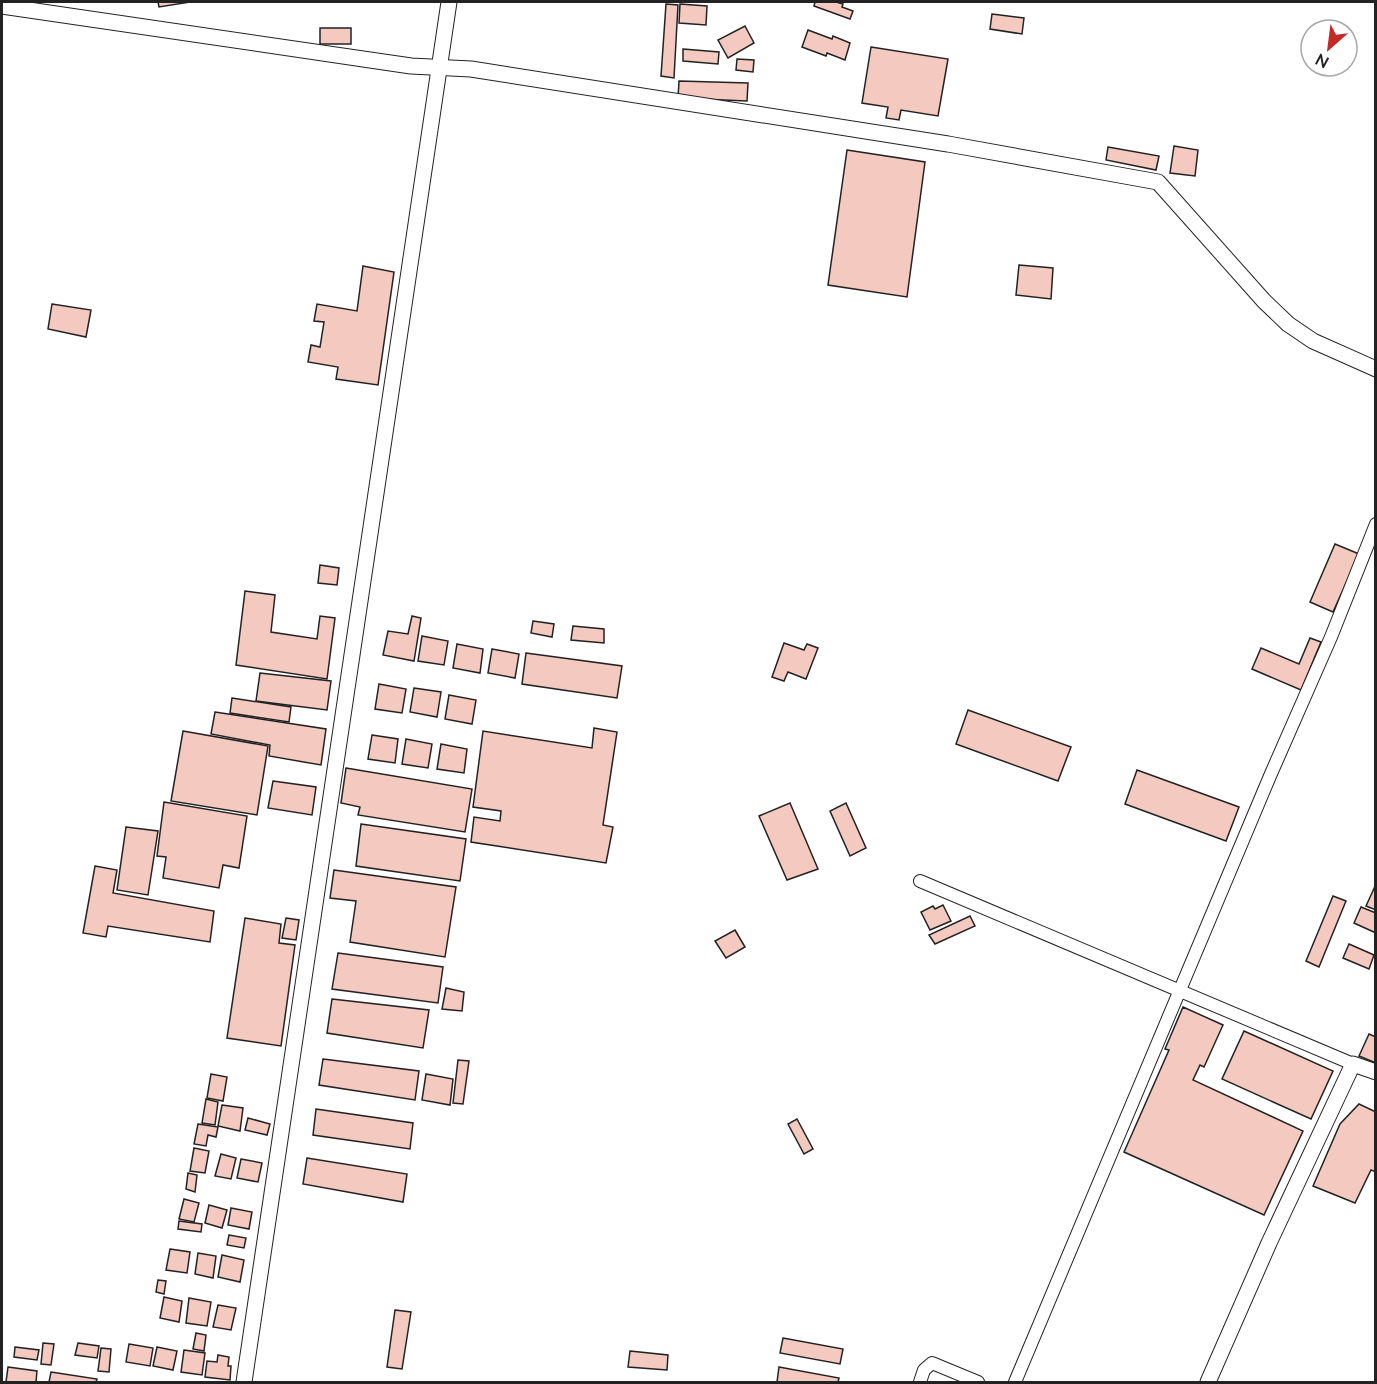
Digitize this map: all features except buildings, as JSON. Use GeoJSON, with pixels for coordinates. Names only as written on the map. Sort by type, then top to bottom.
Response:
{"type":"FeatureCollection","features":[{"type":"Feature","properties":{"kind":"street"},"geometry":{"type":"LineString","coordinates":[[244,1383],[449,2]]}},
{"type":"Feature","properties":{"kind":"street"},"geometry":{"type":"LineString","coordinates":[[2,6],[411,66],[471,69],[948,144],[1158,182],[1264,301],[1288,324],[1313,341],[1376,369]]}},
{"type":"Feature","properties":{"kind":"street"},"geometry":{"type":"LineString","coordinates":[[1014,1383],[1179,990],[1331,637],[1376,524]]}},
{"type":"Feature","properties":{"kind":"street"},"geometry":{"type":"LineString","coordinates":[[920,881],[1376,1072]]}},
{"type":"Feature","properties":{"kind":"street"},"geometry":{"type":"LineString","coordinates":[[1208,1383],[1269,1244],[1353,1064]]}},
{"type":"Feature","properties":{"kind":"street"},"geometry":{"type":"LineString","coordinates":[[920,1383],[924,1370],[932,1363],[978,1383]]}}]}
